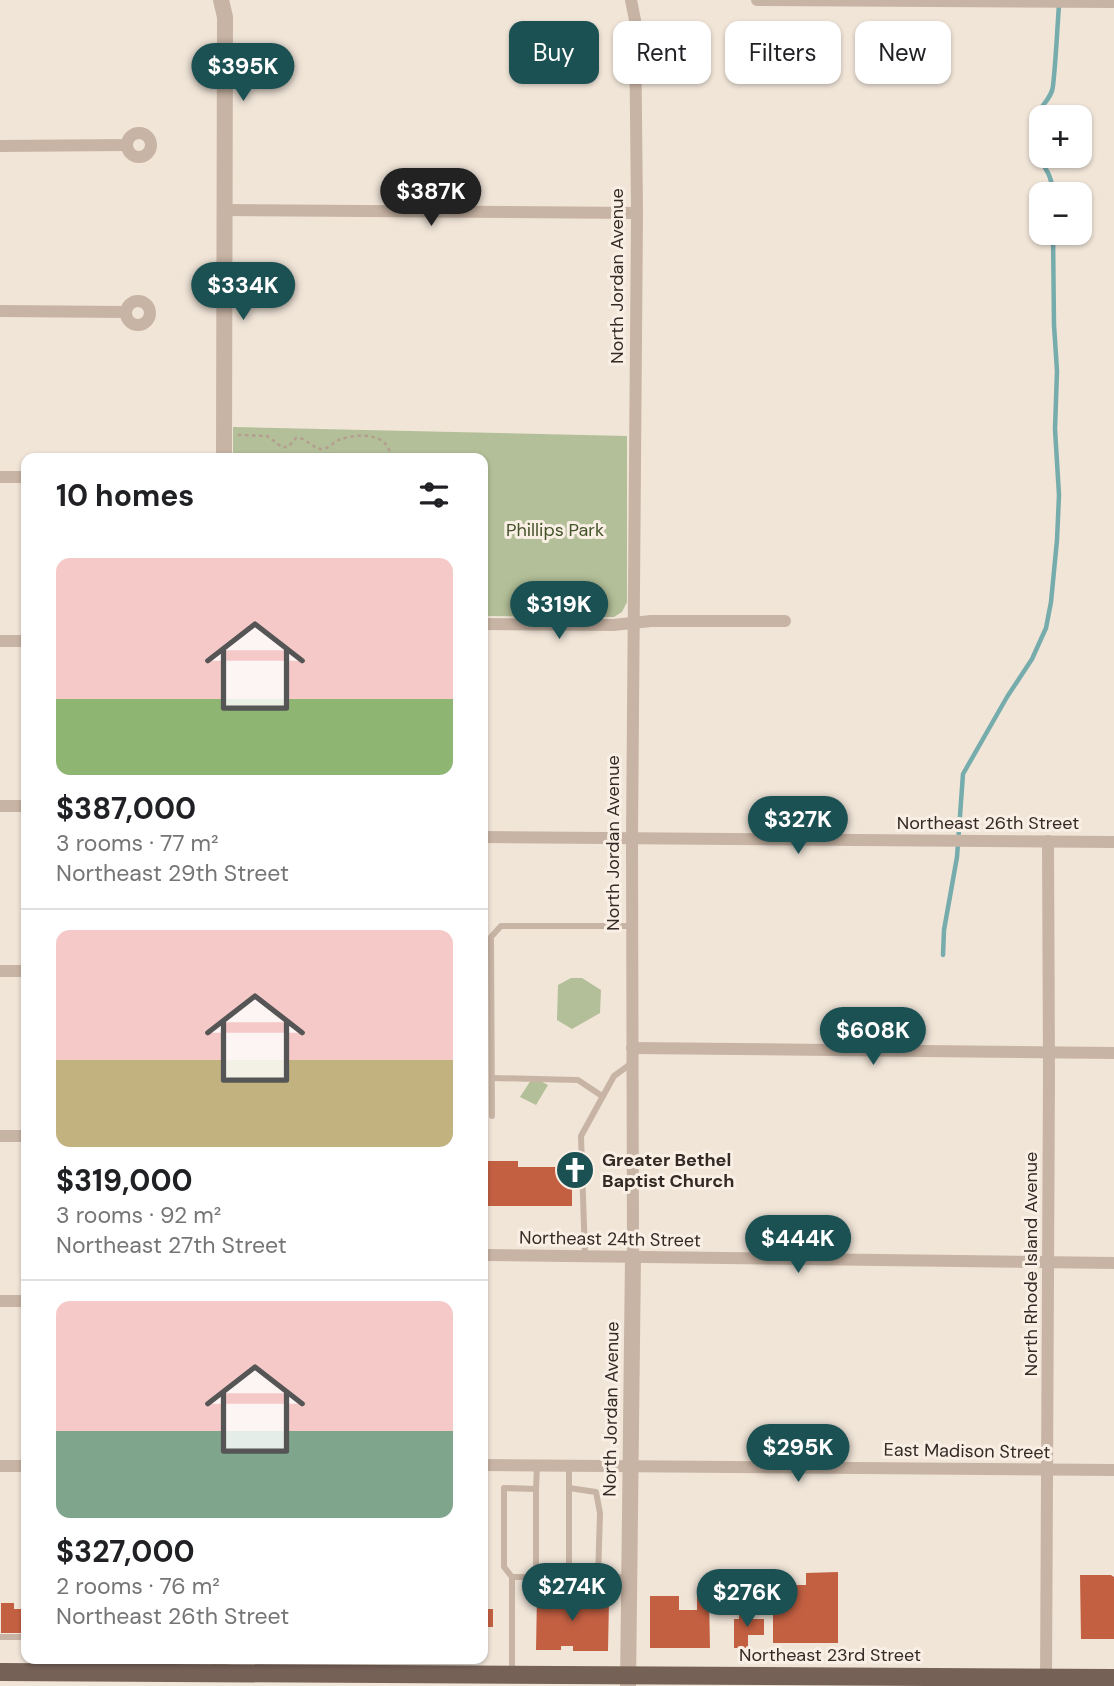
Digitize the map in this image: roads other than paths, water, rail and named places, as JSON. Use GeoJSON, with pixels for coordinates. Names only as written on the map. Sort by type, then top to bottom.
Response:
{"type":"FeatureCollection","features":[{"type":"Feature","properties":{"kind":"main road","name":"Northeast 23rd Street"},"geometry":{"type":"LineString","coordinates":[[0,1672],[220,1673],[312,1666],[352,1666],[424,1679],[1046,1682],[1114,1678]]}},
{"type":"Feature","properties":{"kind":"street"},"geometry":{"type":"LineString","coordinates":[[221,0],[225,17],[224,453]]}},
{"type":"Feature","properties":{"kind":"street","name":"North Jordan Avenue"},"geometry":{"type":"LineString","coordinates":[[628,1680],[633,1256],[632,838],[637,213],[635,20],[631,0]]}},
{"type":"Feature","properties":{"kind":"street"},"geometry":{"type":"LineString","coordinates":[[757,0],[1114,2]]}},
{"type":"Feature","properties":{"kind":"street"},"geometry":{"type":"LineString","coordinates":[[0,146],[127,145]]}},
{"type":"Feature","properties":{"kind":"street"},"geometry":{"type":"LineString","coordinates":[[225,210],[637,213]]}},
{"type":"Feature","properties":{"kind":"street"},"geometry":{"type":"LineString","coordinates":[[0,311],[126,312]]}},
{"type":"Feature","properties":{"kind":"street"},"geometry":{"type":"LineString","coordinates":[[0,477],[21,477]]}},
{"type":"Feature","properties":{"kind":"street"},"geometry":{"type":"LineString","coordinates":[[488,624],[613,625],[650,621],[785,621]]}},
{"type":"Feature","properties":{"kind":"street"},"geometry":{"type":"LineString","coordinates":[[0,641],[21,640]]}},
{"type":"Feature","properties":{"kind":"street"},"geometry":{"type":"LineString","coordinates":[[0,806],[21,806]]}},
{"type":"Feature","properties":{"kind":"street","name":"Northeast 26th Street"},"geometry":{"type":"LineString","coordinates":[[488,836],[1114,842]]}},
{"type":"Feature","properties":{"kind":"street","name":"North Rhode Island Avenue"},"geometry":{"type":"LineString","coordinates":[[1046,1682],[1048,841]]}},
{"type":"Feature","properties":{"kind":"street"},"geometry":{"type":"LineString","coordinates":[[0,971],[21,971]]}},
{"type":"Feature","properties":{"kind":"street"},"geometry":{"type":"LineString","coordinates":[[632,1048],[1114,1053]]}},
{"type":"Feature","properties":{"kind":"street"},"geometry":{"type":"LineString","coordinates":[[0,1136],[21,1136]]}},
{"type":"Feature","properties":{"kind":"street","name":"Northeast 24th Street"},"geometry":{"type":"LineString","coordinates":[[488,1255],[1114,1263]]}},
{"type":"Feature","properties":{"kind":"street"},"geometry":{"type":"LineString","coordinates":[[0,1301],[21,1301]]}},
{"type":"Feature","properties":{"kind":"street","name":"East Madison Street"},"geometry":{"type":"LineString","coordinates":[[488,1465],[1114,1470]]}},
{"type":"Feature","properties":{"kind":"street"},"geometry":{"type":"LineString","coordinates":[[0,1466],[21,1466]]}},
{"type":"Feature","properties":{"kind":"lane"},"geometry":{"type":"LineString","coordinates":[[492,1116],[491,937],[501,926],[632,926]]}},
{"type":"Feature","properties":{"kind":"lane"},"geometry":{"type":"LineString","coordinates":[[586,1256],[581,1136],[614,1076],[632,1063]]}},
{"type":"Feature","properties":{"kind":"lane"},"geometry":{"type":"LineString","coordinates":[[492,1078],[578,1080],[602,1096]]}},
{"type":"Feature","properties":{"kind":"lane"},"geometry":{"type":"LineString","coordinates":[[536,1577],[537,1465]]}},
{"type":"Feature","properties":{"kind":"lane"},"geometry":{"type":"LineString","coordinates":[[569,1465],[569,1577]]}},
{"type":"Feature","properties":{"kind":"lane"},"geometry":{"type":"LineString","coordinates":[[516,1678],[512,1577],[504,1567],[504,1488],[536,1489]]}},
{"type":"Feature","properties":{"kind":"lane"},"geometry":{"type":"LineString","coordinates":[[569,1488],[596,1492],[600,1513],[598,1577]]}},
{"type":"Feature","properties":{"kind":"lane"},"geometry":{"type":"LineString","coordinates":[[512,1577],[628,1577]]}},
{"type":"Feature","properties":{"kind":"lane"},"geometry":{"type":"LineString","coordinates":[[0,1637],[21,1637]]}},
{"type":"Feature","properties":{"kind":"waterway"},"geometry":{"type":"LineString","coordinates":[[1051,182],[1034,148],[1032,129],[1036,116],[1052,91],[1059,5]]}},
{"type":"Feature","properties":{"kind":"waterway"},"geometry":{"type":"LineString","coordinates":[[943,955],[944,930],[957,857],[963,774],[1032,659],[1046,628],[1051,602],[1059,495],[1055,429],[1057,371],[1053,245]]}},
{"type":"Feature","properties":{"kind":"place","name":"Greater Bethel Baptist Church"},"geometry":{"type":"Point","coordinates":[575,1170]}},
{"type":"Feature","properties":{"kind":"park label","name":"Phillips Park"},"geometry":{"type":"Point","coordinates":[555,530]}}]}
